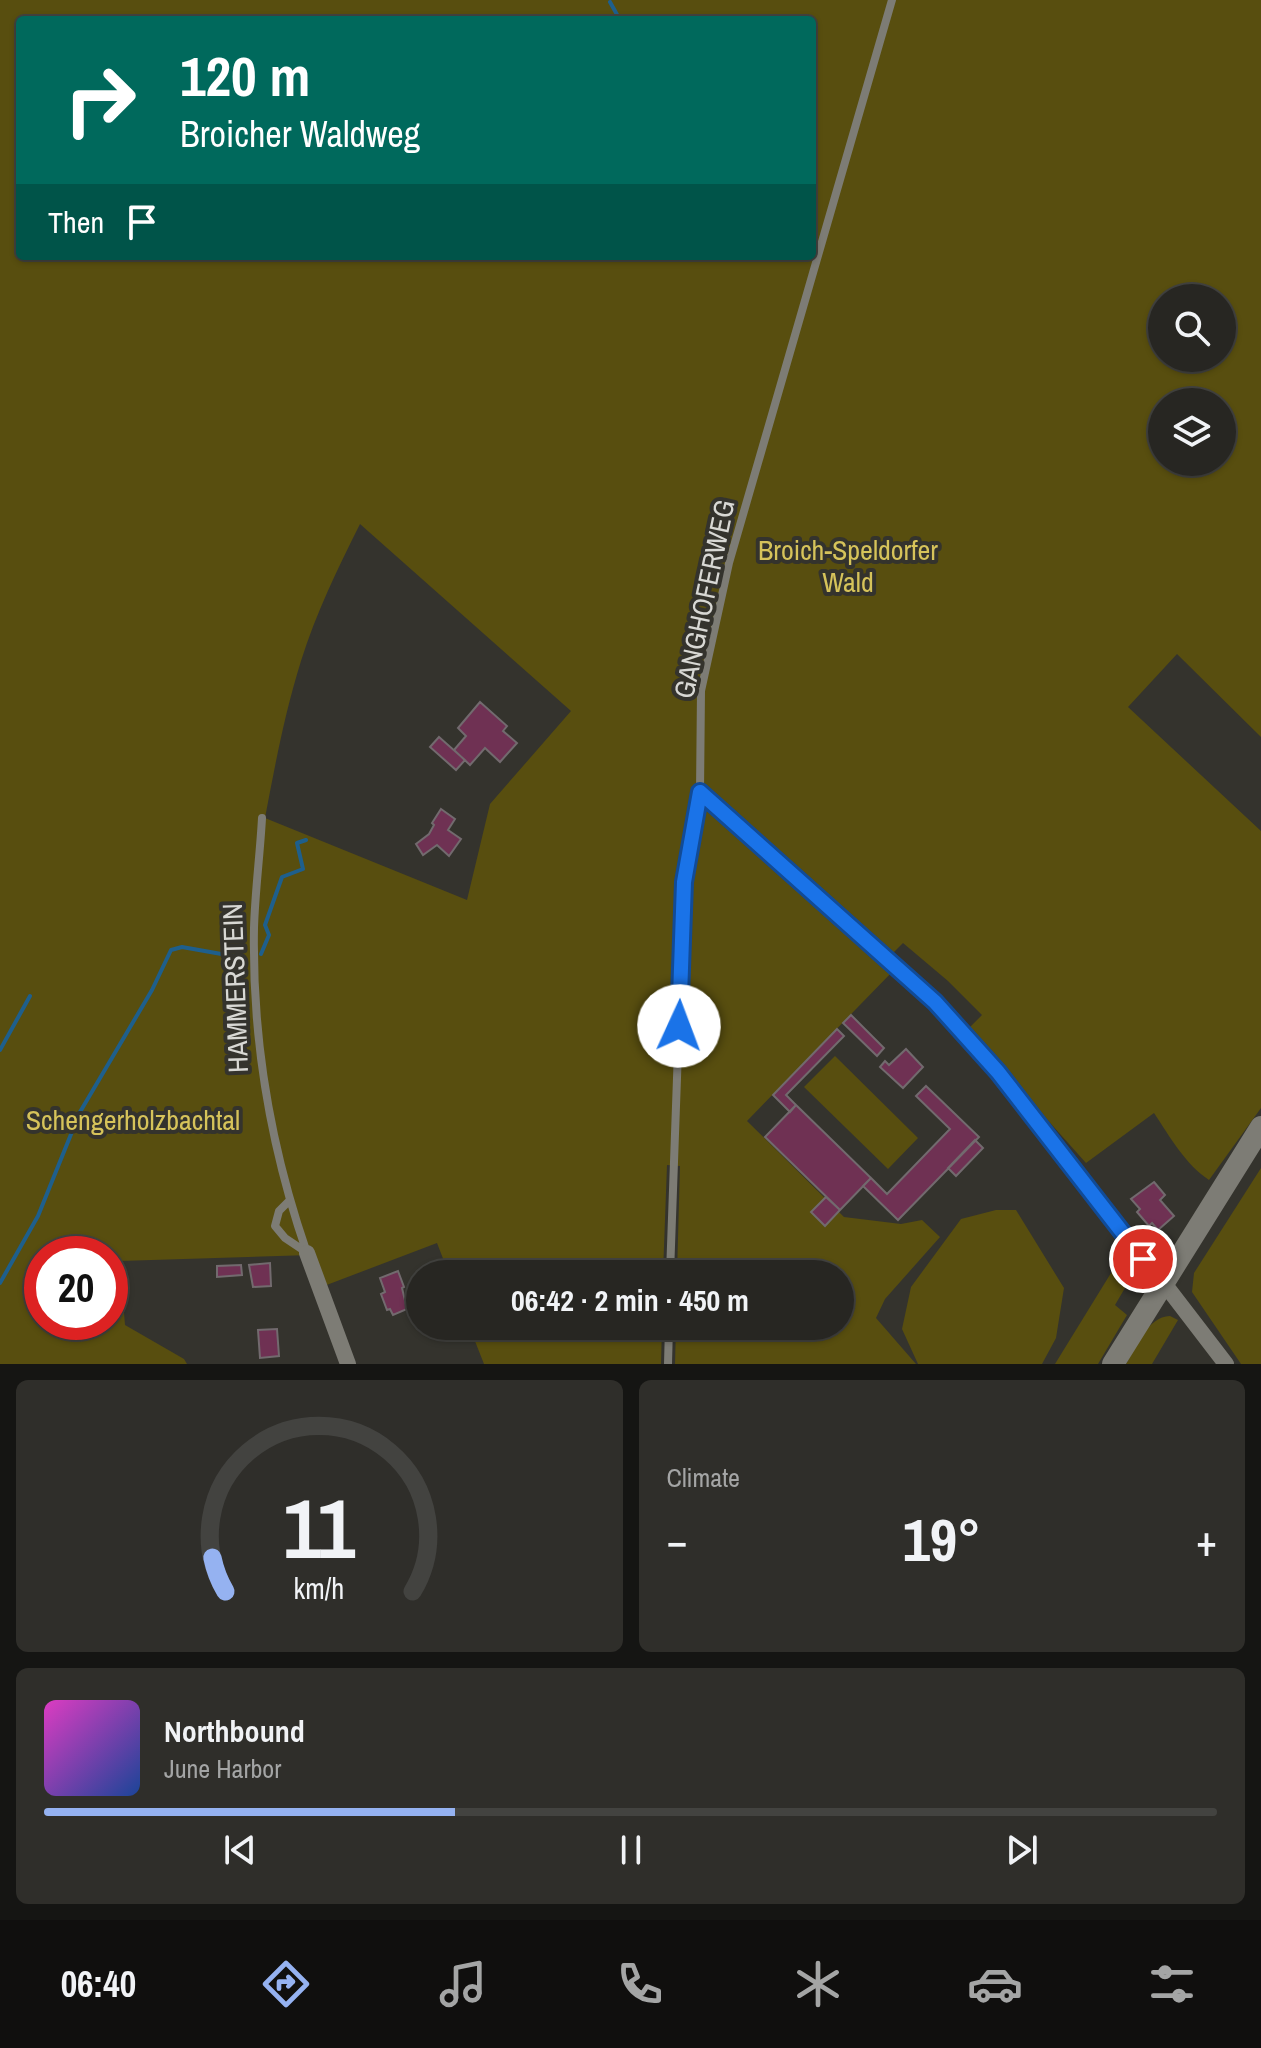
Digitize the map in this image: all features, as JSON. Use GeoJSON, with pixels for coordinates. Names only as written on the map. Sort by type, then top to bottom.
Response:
{"type":"FeatureCollection","features":[{"type":"Feature","properties":{"kind":"main road"},"geometry":{"type":"LineString","coordinates":[[1113,1364],[1261,1127]]}},
{"type":"Feature","properties":{"kind":"street","name":"HAMMERSTEIN"},"geometry":{"type":"LineString","coordinates":[[307,1253],[348,1364]]}},
{"type":"Feature","properties":{"kind":"street"},"geometry":{"type":"LineString","coordinates":[[1163,1282],[1226,1364]]}},
{"type":"Feature","properties":{"kind":"lane","name":"GANGHOFERWEG"},"geometry":{"type":"LineString","coordinates":[[670,1260],[684,882],[700,792],[701,691],[729,563],[892,0]]}},
{"type":"Feature","properties":{"kind":"lane"},"geometry":{"type":"LineString","coordinates":[[700,792],[935,1002],[998,1072],[1127,1241],[1163,1282]]}},
{"type":"Feature","properties":{"kind":"lane","name":"HAMMERSTEIN"},"geometry":{"type":"LineString","coordinates":[[262,818],[254,929],[259,1036],[270,1116],[289,1201],[307,1253]]}},
{"type":"Feature","properties":{"kind":"lane","name":"HAMMERSTEIN"},"geometry":{"type":"LineString","coordinates":[[289,1201],[279,1211],[275,1226],[285,1238],[307,1253]]}},
{"type":"Feature","properties":{"kind":"lane"},"geometry":{"type":"LineString","coordinates":[[668,1364],[669,1340]]}},
{"type":"Feature","properties":{"kind":"green space","name":"Broich-Speldorfer Wald"},"geometry":{"type":"Polygon","coordinates":[[[0,0],[1261,0],[1261,737],[1177,654],[1128,707],[1261,831],[1261,1108],[1209,1180],[1185,1158],[1154,1113],[1086,1163],[967,1030],[982,1015],[903,943],[885,961],[894,970],[747,1121],[844,1217],[901,1224],[922,1220],[940,1237],[885,1299],[876,1318],[916,1364],[675,1364],[676,1340],[854,1340],[854,1260],[677,1260],[680,1166],[667,1165],[664,1260],[444,1260],[437,1243],[324,1286],[311,1255],[128,1261],[128,1236],[24,1236],[24,1340],[128,1340],[128,1327],[184,1359],[187,1364],[0,1364],[0,0]],[[360,524],[320,608],[301,661],[285,719],[265,818],[467,900],[490,804],[571,711],[360,524]]]}},
{"type":"Feature","properties":{"kind":"green space"},"geometry":{"type":"Polygon","coordinates":[[[835,1056],[918,1138],[888,1169],[804,1087],[835,1056]]]}},
{"type":"Feature","properties":{"kind":"green space"},"geometry":{"type":"Polygon","coordinates":[[[1261,1168],[1261,1364],[1241,1364],[1192,1292],[1194,1273],[1261,1168]]]}},
{"type":"Feature","properties":{"kind":"green space"},"geometry":{"type":"Polygon","coordinates":[[[996,1210],[1016,1210],[1064,1288],[1056,1338],[1042,1364],[918,1364],[902,1329],[911,1287],[961,1219],[996,1210]]]}},
{"type":"Feature","properties":{"kind":"green space"},"geometry":{"type":"Polygon","coordinates":[[[1119,1260],[1132,1276],[1115,1305],[1127,1315],[1098,1364],[1055,1364],[1119,1260]]]}},
{"type":"Feature","properties":{"kind":"green space"},"geometry":{"type":"Polygon","coordinates":[[[1170,1316],[1178,1320],[1152,1364],[1126,1364],[1149,1327],[1155,1321],[1170,1316]]]}},
{"type":"Feature","properties":{"kind":"green space"},"geometry":{"type":"Polygon","coordinates":[[[475,1340],[662,1340],[661,1364],[484,1364],[475,1340]]]}},
{"type":"Feature","properties":{"kind":"building"},"geometry":{"type":"Polygon","coordinates":[[[480,702],[507,726],[503,731],[517,743],[500,762],[485,748],[470,765],[454,750],[466,736],[458,728],[480,702]]]}},
{"type":"Feature","properties":{"kind":"building"},"geometry":{"type":"Polygon","coordinates":[[[439,737],[465,760],[456,770],[430,747],[439,737]]]}},
{"type":"Feature","properties":{"kind":"building"},"geometry":{"type":"Polygon","coordinates":[[[441,809],[455,819],[448,830],[461,839],[449,856],[437,845],[423,855],[416,844],[429,834],[441,809]]]}},
{"type":"Feature","properties":{"kind":"building"},"geometry":{"type":"Polygon","coordinates":[[[851,1015],[884,1048],[877,1056],[843,1023],[851,1015]]]}},
{"type":"Feature","properties":{"kind":"building"},"geometry":{"type":"Polygon","coordinates":[[[837,1029],[844,1036],[786,1095],[796,1105],[790,1112],[773,1095],[837,1029]]]}},
{"type":"Feature","properties":{"kind":"building"},"geometry":{"type":"Polygon","coordinates":[[[906,1049],[923,1067],[903,1088],[880,1067],[885,1061],[889,1065],[906,1049]]]}},
{"type":"Feature","properties":{"kind":"building"},"geometry":{"type":"Polygon","coordinates":[[[926,1086],[979,1137],[898,1220],[863,1186],[871,1178],[887,1194],[950,1129],[916,1096],[926,1086]]]}},
{"type":"Feature","properties":{"kind":"building"},"geometry":{"type":"Polygon","coordinates":[[[796,1105],[871,1178],[840,1210],[765,1137],[796,1105]]]}},
{"type":"Feature","properties":{"kind":"building"},"geometry":{"type":"Polygon","coordinates":[[[975,1140],[983,1148],[956,1176],[948,1168],[975,1140]]]}},
{"type":"Feature","properties":{"kind":"building"},"geometry":{"type":"Polygon","coordinates":[[[1154,1182],[1165,1195],[1160,1200],[1174,1216],[1158,1230],[1152,1223],[1149,1226],[1131,1199],[1154,1182]]]}},
{"type":"Feature","properties":{"kind":"building"},"geometry":{"type":"Polygon","coordinates":[[[826,1197],[840,1210],[825,1226],[811,1212],[826,1197]]]}},
{"type":"Feature","properties":{"kind":"building"},"geometry":{"type":"Polygon","coordinates":[[[270,1263],[271,1286],[253,1287],[249,1265],[270,1263]]]}},
{"type":"Feature","properties":{"kind":"building"},"geometry":{"type":"Polygon","coordinates":[[[241,1265],[242,1275],[217,1277],[217,1266],[241,1265]]]}},
{"type":"Feature","properties":{"kind":"building"},"geometry":{"type":"Polygon","coordinates":[[[398,1271],[404,1287],[406,1309],[393,1315],[390,1309],[387,1310],[381,1294],[385,1292],[380,1278],[398,1271]]]}},
{"type":"Feature","properties":{"kind":"building"},"geometry":{"type":"Polygon","coordinates":[[[277,1329],[279,1356],[260,1358],[258,1330],[277,1329]]]}},
{"type":"Feature","properties":{"kind":"waterway"},"geometry":{"type":"LineString","coordinates":[[610,2],[618,16]]}},
{"type":"Feature","properties":{"kind":"waterway"},"geometry":{"type":"LineString","coordinates":[[261,954],[269,935],[265,925],[282,877],[303,869],[297,843],[306,840]]}},
{"type":"Feature","properties":{"kind":"waterway"},"geometry":{"type":"LineString","coordinates":[[0,1283],[38,1216],[80,1112],[152,990],[171,950],[182,947],[244,958]]}},
{"type":"Feature","properties":{"kind":"waterway"},"geometry":{"type":"LineString","coordinates":[[0,1050],[30,996]]}},
{"type":"Feature","properties":{"kind":"route"},"geometry":{"type":"LineString","coordinates":[[679,1026],[684,882],[700,792],[935,1002],[998,1072],[1143,1259]]}},
{"type":"Feature","properties":{"kind":"park label","name":"Schengerholzbachtal"},"geometry":{"type":"Point","coordinates":[133,1120]}}]}
